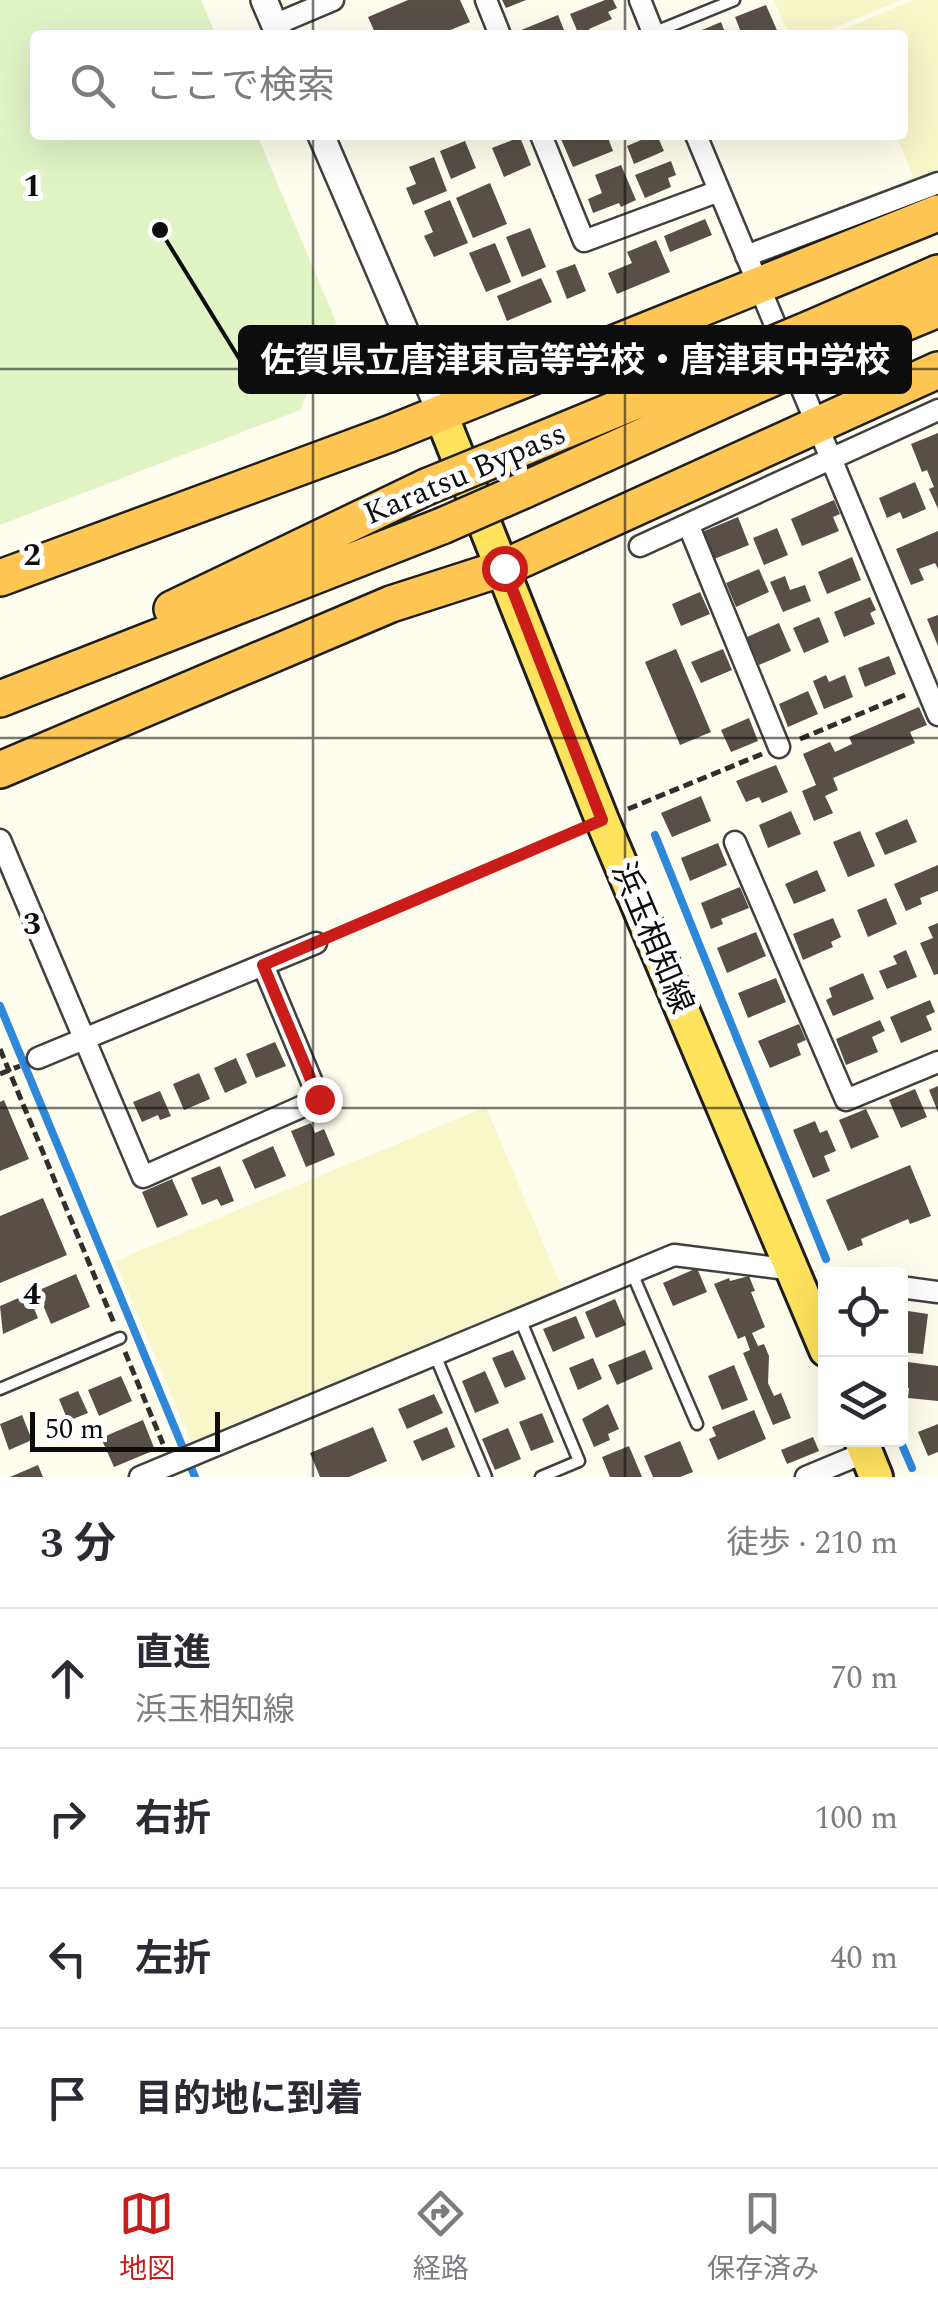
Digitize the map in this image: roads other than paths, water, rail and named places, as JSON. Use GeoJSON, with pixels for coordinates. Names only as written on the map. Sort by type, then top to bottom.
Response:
{"type":"FeatureCollection","features":[{"type":"Feature","properties":{"kind":"highway"},"geometry":{"type":"LineString","coordinates":[[0,578],[440,412],[752,271],[938,213]]}},
{"type":"Feature","properties":{"kind":"highway","name":"Karatsu Bypass"},"geometry":{"type":"LineString","coordinates":[[809,346],[938,272]]}},
{"type":"Feature","properties":{"kind":"highway","name":"Karatsu Bypass"},"geometry":{"type":"LineString","coordinates":[[0,696],[426,487],[809,346],[938,309]]}},
{"type":"Feature","properties":{"kind":"highway"},"geometry":{"type":"LineString","coordinates":[[0,770],[391,604],[504,568],[822,443],[938,370]]}},
{"type":"Feature","properties":{"kind":"highway","name":"Karatsu Bypass"},"geometry":{"type":"LineString","coordinates":[[0,696],[442,526],[522,491],[746,372]]}},
{"type":"Feature","properties":{"kind":"main road","name":"浜玉相知線"},"geometry":{"type":"LineString","coordinates":[[440,412],[602,820],[807,1281],[818,1321]]}},
{"type":"Feature","properties":{"kind":"street"},"geometry":{"type":"LineString","coordinates":[[264,0],[276,30],[333,0]]}},
{"type":"Feature","properties":{"kind":"street"},"geometry":{"type":"LineString","coordinates":[[486,0],[498,30]]}},
{"type":"Feature","properties":{"kind":"street"},"geometry":{"type":"LineString","coordinates":[[640,0],[652,30]]}},
{"type":"Feature","properties":{"kind":"street"},"geometry":{"type":"LineString","coordinates":[[324,140],[440,412]]}},
{"type":"Feature","properties":{"kind":"street"},"geometry":{"type":"LineString","coordinates":[[543,140],[584,241],[719,191]]}},
{"type":"Feature","properties":{"kind":"street"},"geometry":{"type":"LineString","coordinates":[[698,140],[822,443],[932,684],[938,715]]}},
{"type":"Feature","properties":{"kind":"street"},"geometry":{"type":"LineString","coordinates":[[752,271],[938,183]]}},
{"type":"Feature","properties":{"kind":"street"},"geometry":{"type":"LineString","coordinates":[[640,546],[688,524],[822,443],[938,410]]}},
{"type":"Feature","properties":{"kind":"street"},"geometry":{"type":"LineString","coordinates":[[688,524],[779,747]]}},
{"type":"Feature","properties":{"kind":"street"},"geometry":{"type":"LineString","coordinates":[[0,840],[143,1177],[319,1099],[263,965]]}},
{"type":"Feature","properties":{"kind":"street"},"geometry":{"type":"LineString","coordinates":[[736,842],[846,1100],[938,1062]]}},
{"type":"Feature","properties":{"kind":"street"},"geometry":{"type":"LineString","coordinates":[[38,1058],[316,943]]}},
{"type":"Feature","properties":{"kind":"street"},"geometry":{"type":"LineString","coordinates":[[140,1477],[674,1255],[807,1281]]}},
{"type":"Feature","properties":{"kind":"street"},"geometry":{"type":"LineString","coordinates":[[908,1288],[938,1292]]}},
{"type":"Feature","properties":{"kind":"street"},"geometry":{"type":"LineString","coordinates":[[806,1477],[868,1456]]}},
{"type":"Feature","properties":{"kind":"lane"},"geometry":{"type":"LineString","coordinates":[[663,30],[734,0]]}},
{"type":"Feature","properties":{"kind":"lane"},"geometry":{"type":"LineString","coordinates":[[632,1273],[697,1424]]}},
{"type":"Feature","properties":{"kind":"lane"},"geometry":{"type":"LineString","coordinates":[[520,1320],[580,1461],[541,1477]]}},
{"type":"Feature","properties":{"kind":"lane"},"geometry":{"type":"LineString","coordinates":[[0,1389],[120,1338]]}},
{"type":"Feature","properties":{"kind":"lane"},"geometry":{"type":"LineString","coordinates":[[435,1355],[486,1477]]}},
{"type":"Feature","properties":{"kind":"waterway"},"geometry":{"type":"LineString","coordinates":[[655,835],[826,1259]]}},
{"type":"Feature","properties":{"kind":"waterway"},"geometry":{"type":"LineString","coordinates":[[0,1006],[195,1477]]}},
{"type":"Feature","properties":{"kind":"waterway"},"geometry":{"type":"LineString","coordinates":[[903,1447],[912,1468]]}},
{"type":"Feature","properties":{"kind":"place","name":"佐賀県立唐津東高等学校・唐津東中学校"},"geometry":{"type":"Point","coordinates":[160,230]}}]}
